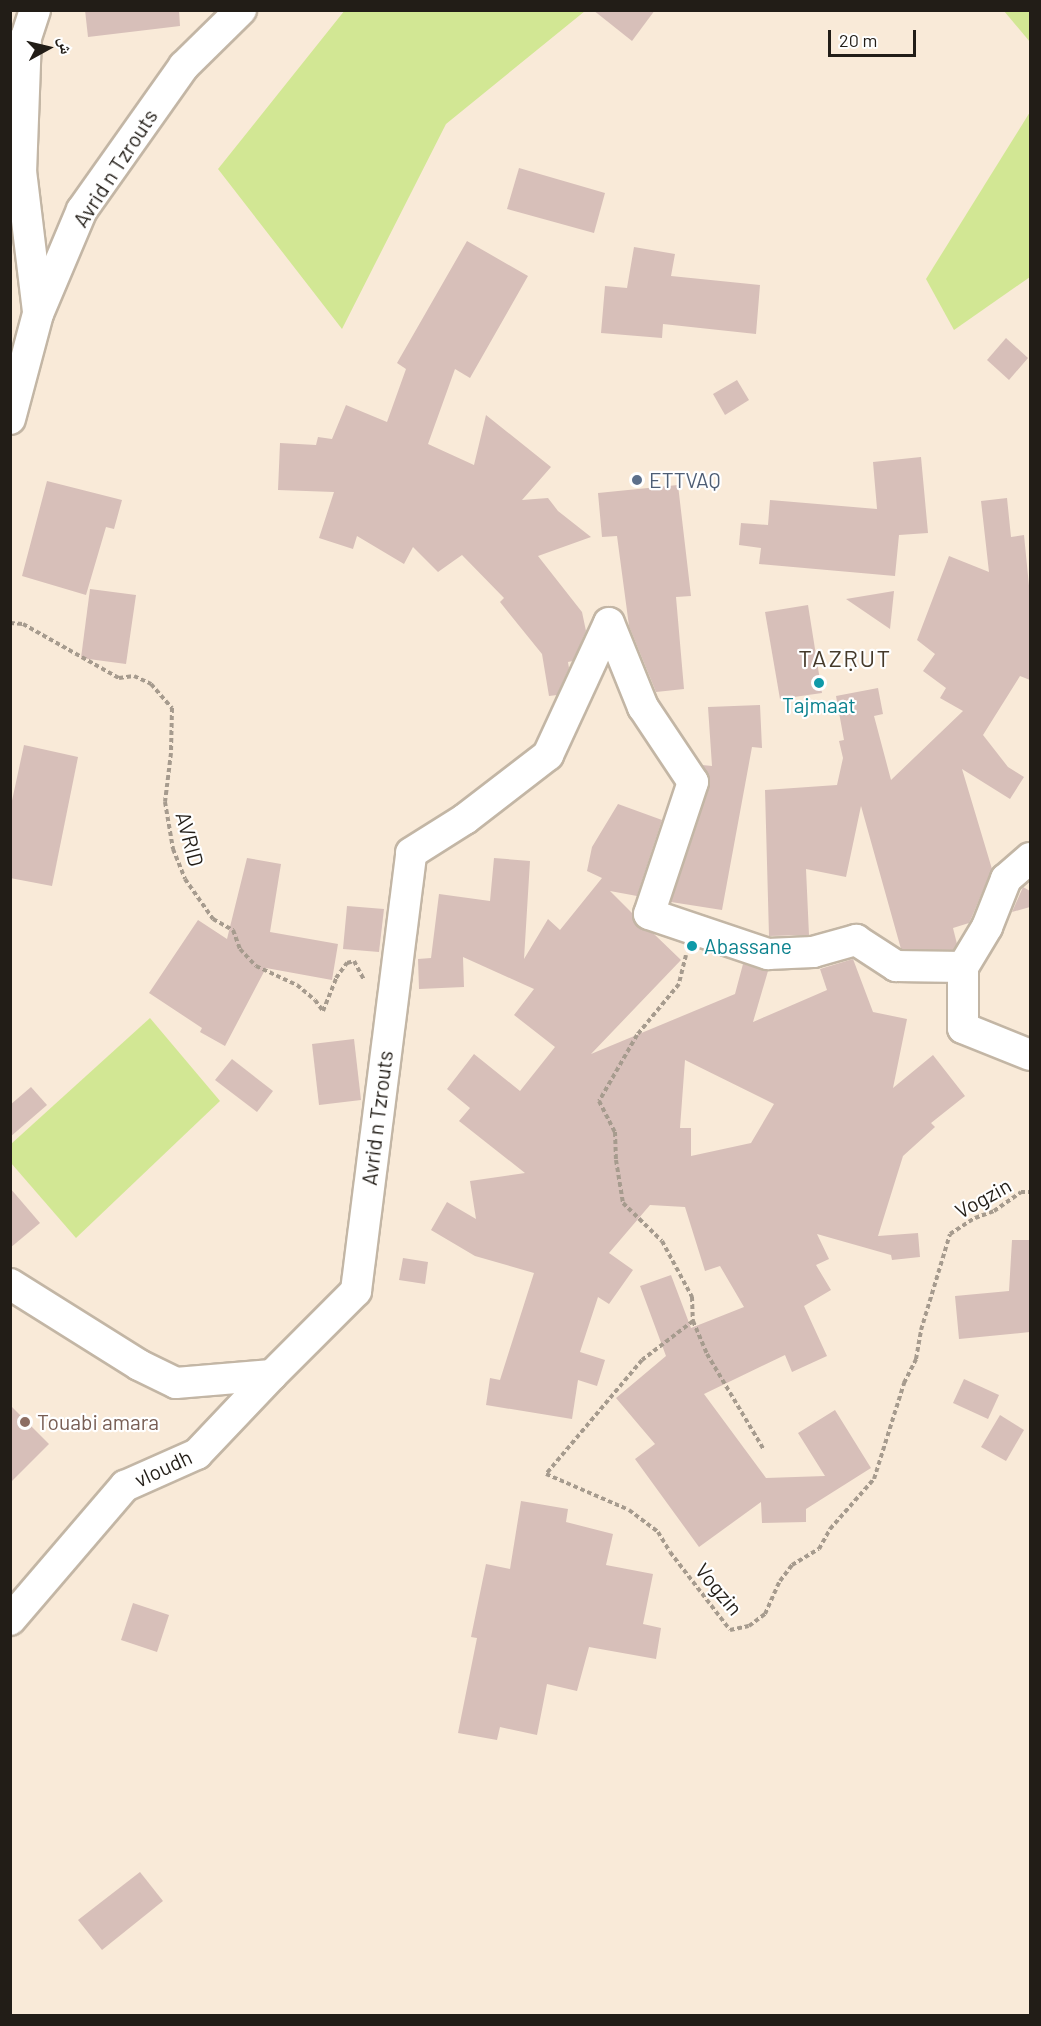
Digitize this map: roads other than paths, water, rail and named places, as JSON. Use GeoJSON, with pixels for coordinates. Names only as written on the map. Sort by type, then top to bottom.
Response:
{"type":"FeatureCollection","features":[{"type":"Feature","properties":{"kind":"street"},"geometry":{"type":"LineString","coordinates":[[35,10],[26,37],[21,171],[38,314]]}},
{"type":"Feature","properties":{"kind":"street","name":"Avrid n Tzrouts"},"geometry":{"type":"LineString","coordinates":[[10,419],[38,314],[82,210],[184,66],[241,10]]}},
{"type":"Feature","properties":{"kind":"street","name":"Avrid n Tzrouts"},"geometry":{"type":"LineString","coordinates":[[272,1375],[356,1291],[411,853],[465,819],[548,755],[609,623],[643,707],[693,782],[649,914],[768,954],[813,952],[856,940],[896,966],[963,968]]}},
{"type":"Feature","properties":{"kind":"street"},"geometry":{"type":"LineString","coordinates":[[1030,858],[1006,879],[987,927],[963,968],[963,1028],[1030,1054]]}},
{"type":"Feature","properties":{"kind":"street"},"geometry":{"type":"LineString","coordinates":[[10,1284],[139,1365],[176,1383],[272,1375]]}},
{"type":"Feature","properties":{"kind":"street","name":"vloudh"},"geometry":{"type":"LineString","coordinates":[[10,1620],[125,1486],[197,1454],[272,1375]]}},
{"type":"Feature","properties":{"kind":"place","name":"ETTVAQ"},"geometry":{"type":"Point","coordinates":[637,480]}},
{"type":"Feature","properties":{"kind":"place","name":"Tajmaat"},"geometry":{"type":"Point","coordinates":[819,683]}},
{"type":"Feature","properties":{"kind":"place","name":"Abassane"},"geometry":{"type":"Point","coordinates":[692,946]}},
{"type":"Feature","properties":{"kind":"place","name":"Touabi amara"},"geometry":{"type":"Point","coordinates":[25,1422]}},
{"type":"Feature","properties":{"kind":"district","name":"TAZṚUT"},"geometry":{"type":"Point","coordinates":[845,658]}}]}
